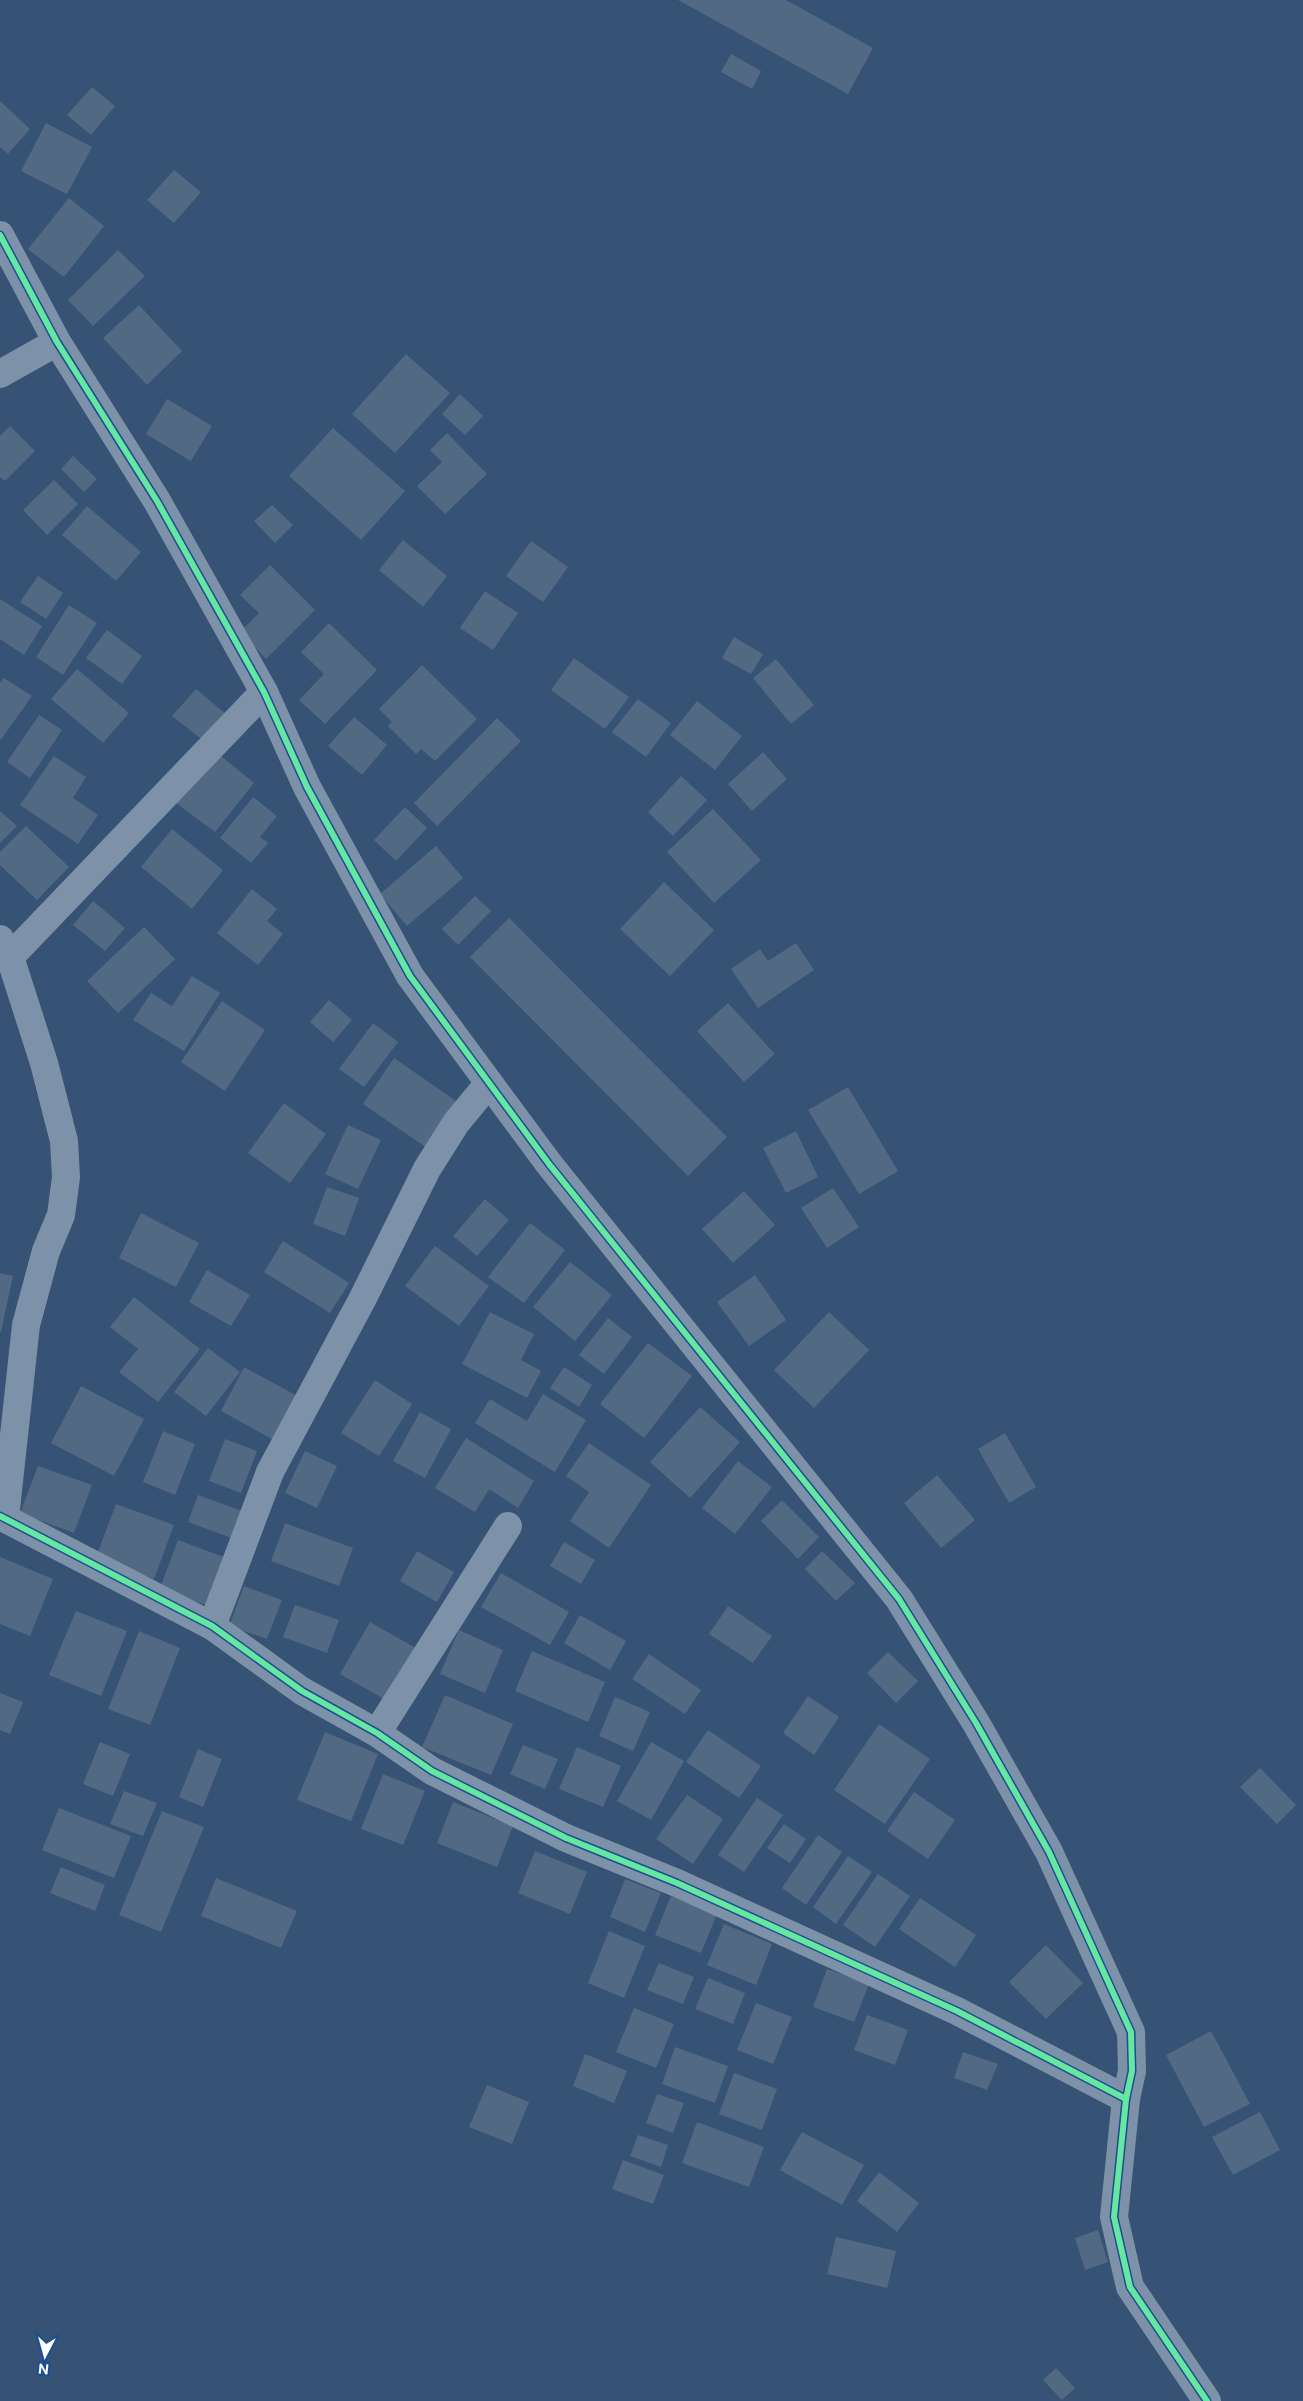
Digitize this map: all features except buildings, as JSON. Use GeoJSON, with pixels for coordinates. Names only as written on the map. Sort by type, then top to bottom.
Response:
{"type":"FeatureCollection","features":[{"type":"Feature","properties":{"kind":"street"},"geometry":{"type":"LineString","coordinates":[[0,235],[58,342],[157,501],[264,692],[307,786],[410,976],[548,1164],[899,1599],[976,1723],[1044,1844],[1106,1974],[1131,2032],[1132,2071],[1126,2099],[1114,2217],[1130,2287],[1207,2401]]}},
{"type":"Feature","properties":{"kind":"street"},"geometry":{"type":"LineString","coordinates":[[0,374],[58,342]]}},
{"type":"Feature","properties":{"kind":"street"},"geometry":{"type":"LineString","coordinates":[[264,692],[5,948],[44,1063],[64,1141],[66,1177],[61,1215],[46,1251],[26,1325],[2,1517],[212,1626],[302,1691],[377,1733],[432,1771],[566,1838],[678,1883],[957,2011],[1126,2099]]}},
{"type":"Feature","properties":{"kind":"street"},"geometry":{"type":"LineString","coordinates":[[212,1626],[270,1472],[363,1298],[428,1169],[456,1123],[490,1083]]}},
{"type":"Feature","properties":{"kind":"street"},"geometry":{"type":"LineString","coordinates":[[377,1733],[453,1617],[508,1526]]}},
{"type":"Feature","properties":{"kind":"cycle path"},"geometry":{"type":"LineString","coordinates":[[0,235],[57,342],[157,501],[264,692],[307,787],[410,976],[549,1164],[899,1599],[976,1723],[1049,1852],[1131,2032],[1132,2071],[1126,2099],[1114,2217],[1130,2287],[1207,2401]]}},
{"type":"Feature","properties":{"kind":"cycle path"},"geometry":{"type":"LineString","coordinates":[[0,1516],[212,1626],[302,1691],[377,1733],[432,1771],[566,1838],[677,1883],[957,2011],[1126,2099]]}}]}
